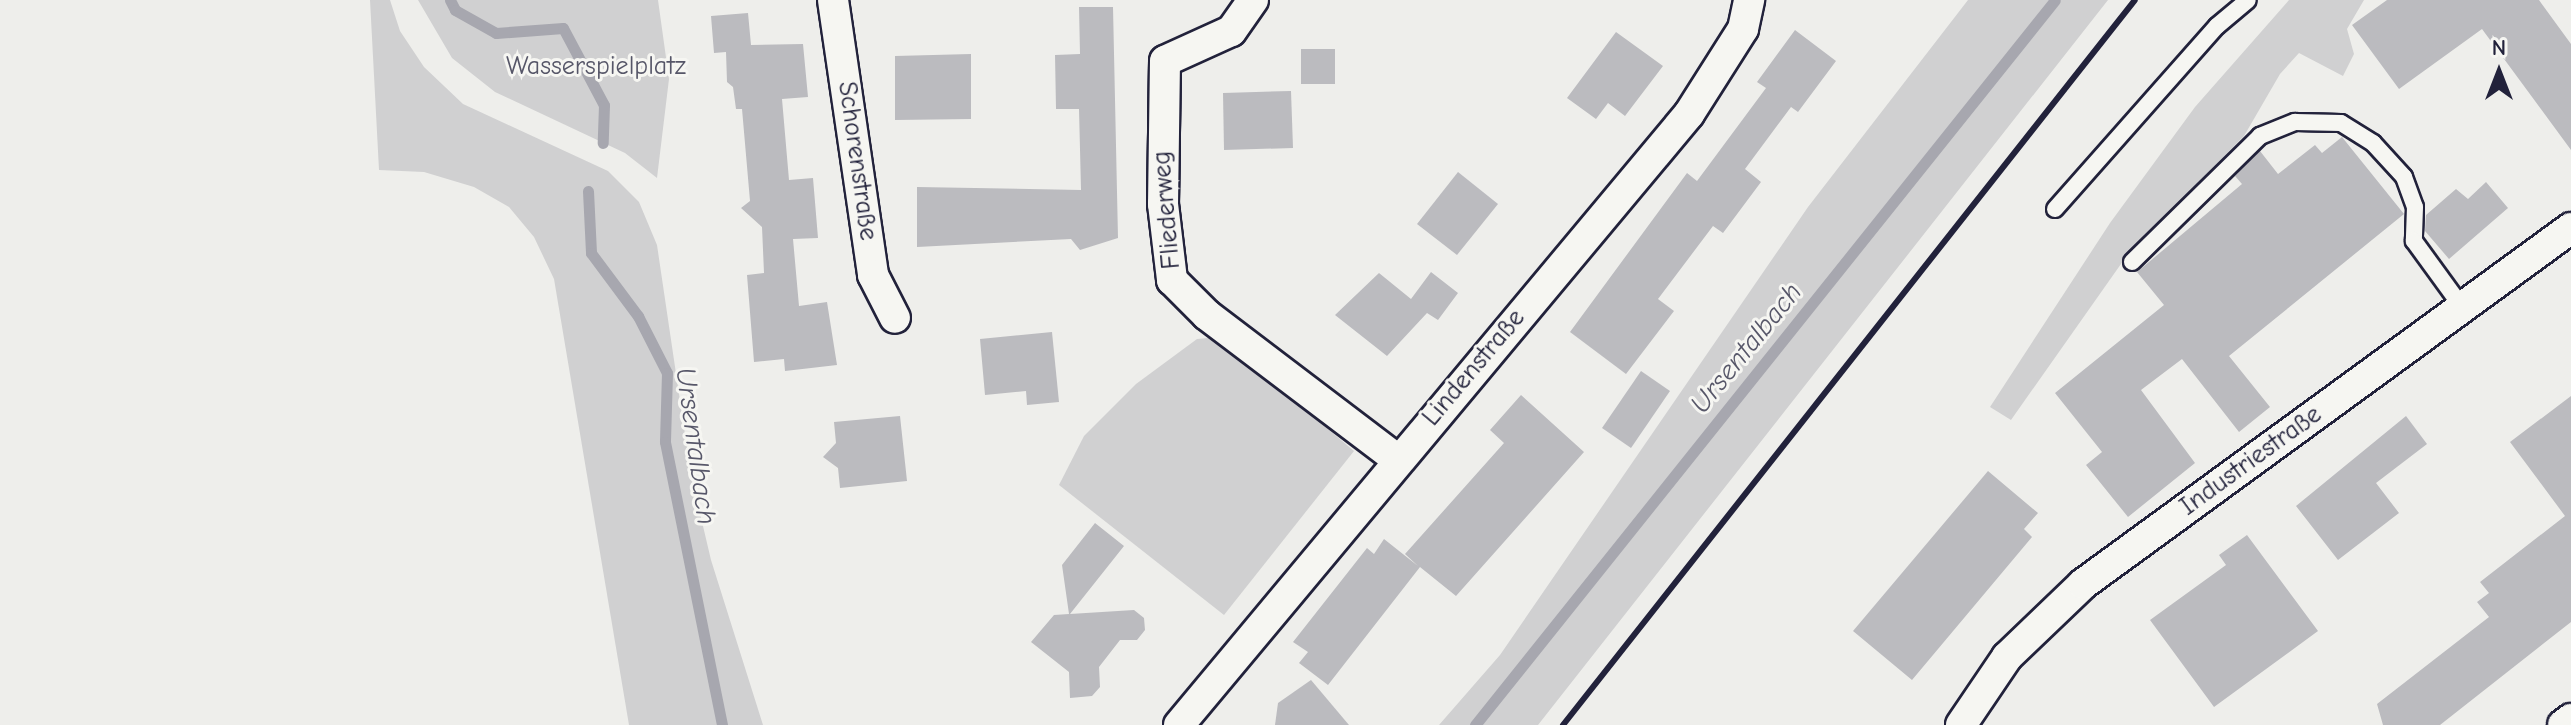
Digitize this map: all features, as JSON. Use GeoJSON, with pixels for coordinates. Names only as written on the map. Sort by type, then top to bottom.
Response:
{"type":"FeatureCollection","features":[{"type":"Feature","properties":{"kind":"street","name":"Schorenstraße"},"geometry":{"type":"LineString","coordinates":[[833,0],[873,275],[895,318]]}},
{"type":"Feature","properties":{"kind":"street","name":"Fliederweg"},"geometry":{"type":"LineString","coordinates":[[1253,0],[1231,31],[1165,61],[1163,204],[1172,280],[1207,315],[1397,459]]}},
{"type":"Feature","properties":{"kind":"street","name":"Lindenstraße"},"geometry":{"type":"LineString","coordinates":[[1179,725],[1397,459],[1689,114],[1743,29],[1749,0]]}},
{"type":"Feature","properties":{"kind":"street","name":"Industriestraße"},"geometry":{"type":"LineString","coordinates":[[1961,725],[2007,657],[2083,584],[2571,228]]}},
{"type":"Feature","properties":{"kind":"street"},"geometry":{"type":"LineString","coordinates":[[2563,725],[2571,719]]}},
{"type":"Feature","properties":{"kind":"lane"},"geometry":{"type":"LineString","coordinates":[[2055,209],[2217,26],[2248,0]]}},
{"type":"Feature","properties":{"kind":"lane"},"geometry":{"type":"LineString","coordinates":[[2132,262],[2260,136],[2295,122],[2341,123],[2373,143],[2404,177],[2415,207],[2414,241],[2462,307]]}},
{"type":"Feature","properties":{"kind":"green space"},"geometry":{"type":"Polygon","coordinates":[[[370,0],[390,0],[400,31],[424,67],[463,104],[608,171],[639,202],[657,245],[691,475],[711,560],[763,725],[629,725],[554,279],[534,237],[509,207],[474,187],[424,172],[379,170],[370,0]]]}},
{"type":"Feature","properties":{"kind":"green space","name":"Wasserspielplatz"},"geometry":{"type":"Polygon","coordinates":[[[418,0],[658,0],[669,79],[657,178],[625,153],[495,92],[452,58],[418,0]]]}},
{"type":"Feature","properties":{"kind":"green space"},"geometry":{"type":"Polygon","coordinates":[[[1968,0],[2108,0],[1538,725],[1439,725],[1500,655],[1808,207],[1968,0]]]}},
{"type":"Feature","properties":{"kind":"green space"},"geometry":{"type":"Polygon","coordinates":[[[2289,0],[2364,0],[2347,29],[2354,54],[2343,76],[2299,53],[2280,74],[2244,136],[2128,254],[2011,420],[1990,407],[2110,223],[2195,107],[2289,0]]]}},
{"type":"Feature","properties":{"kind":"green space"},"geometry":{"type":"Polygon","coordinates":[[[1219,337],[1354,451],[1224,615],[1059,485],[1084,436],[1136,384],[1197,339],[1219,337]]]}},
{"type":"Feature","properties":{"kind":"building"},"geometry":{"type":"Polygon","coordinates":[[[2387,0],[2539,0],[2571,44],[2571,150],[2482,29],[2399,89],[2352,25],[2387,0]]]}},
{"type":"Feature","properties":{"kind":"building"},"geometry":{"type":"Polygon","coordinates":[[[1079,7],[1113,7],[1118,238],[1080,250],[1071,239],[917,247],[917,187],[1081,190],[1079,109],[1056,109],[1055,55],[1080,54],[1079,7]]]}},
{"type":"Feature","properties":{"kind":"building"},"geometry":{"type":"Polygon","coordinates":[[[748,13],[751,45],[803,44],[808,97],[782,99],[789,180],[813,178],[818,238],[793,239],[799,306],[827,302],[837,365],[785,371],[784,359],[754,362],[747,275],[764,273],[762,227],[741,208],[750,201],[742,109],[736,109],[733,87],[727,82],[726,52],[714,53],[711,16],[748,13]]]}},
{"type":"Feature","properties":{"kind":"building"},"geometry":{"type":"Polygon","coordinates":[[[1795,30],[1836,61],[1798,112],[1791,107],[1745,169],[1761,182],[1723,233],[1713,226],[1658,299],[1674,311],[1626,374],[1570,332],[1687,173],[1697,181],[1766,88],[1757,82],[1795,30]]]}},
{"type":"Feature","properties":{"kind":"building"},"geometry":{"type":"Polygon","coordinates":[[[1616,32],[1663,66],[1625,116],[1608,103],[1596,119],[1567,98],[1616,32]]]}},
{"type":"Feature","properties":{"kind":"building"},"geometry":{"type":"Polygon","coordinates":[[[1301,49],[1335,49],[1335,84],[1301,84],[1301,49]]]}},
{"type":"Feature","properties":{"kind":"building"},"geometry":{"type":"Polygon","coordinates":[[[971,54],[971,119],[895,120],[895,56],[971,54]]]}},
{"type":"Feature","properties":{"kind":"building"},"geometry":{"type":"Polygon","coordinates":[[[1291,91],[1293,148],[1224,150],[1223,93],[1291,91]]]}},
{"type":"Feature","properties":{"kind":"building"},"geometry":{"type":"Polygon","coordinates":[[[2342,137],[2404,214],[2229,356],[2270,407],[2239,432],[2182,359],[2141,390],[2195,463],[2128,517],[2086,465],[2102,452],[2055,393],[2164,305],[2137,272],[2242,184],[2235,176],[2260,151],[2278,174],[2315,145],[2322,153],[2342,137]]]}},
{"type":"Feature","properties":{"kind":"building"},"geometry":{"type":"Polygon","coordinates":[[[1458,172],[1498,204],[1457,255],[1417,224],[1458,172]]]}},
{"type":"Feature","properties":{"kind":"building"},"geometry":{"type":"Polygon","coordinates":[[[2486,182],[2508,208],[2449,259],[2425,231],[2426,215],[2456,189],[2468,199],[2486,182]]]}},
{"type":"Feature","properties":{"kind":"building"},"geometry":{"type":"Polygon","coordinates":[[[1431,272],[1458,293],[1438,320],[1427,313],[1387,356],[1335,315],[1379,273],[1411,299],[1431,272]]]}},
{"type":"Feature","properties":{"kind":"building"},"geometry":{"type":"Polygon","coordinates":[[[1052,332],[1059,402],[1027,405],[1026,391],[985,395],[980,339],[1052,332]]]}},
{"type":"Feature","properties":{"kind":"building"},"geometry":{"type":"Polygon","coordinates":[[[1641,371],[1670,391],[1631,448],[1602,428],[1641,371]]]}},
{"type":"Feature","properties":{"kind":"building"},"geometry":{"type":"Polygon","coordinates":[[[1521,395],[1584,452],[1456,596],[1420,567],[1328,685],[1299,663],[1308,652],[1293,642],[1367,548],[1374,554],[1384,539],[1418,566],[1405,554],[1504,443],[1490,430],[1521,395]]]}},
{"type":"Feature","properties":{"kind":"building"},"geometry":{"type":"Polygon","coordinates":[[[2571,396],[2571,622],[2440,725],[2383,725],[2377,704],[2489,617],[2477,602],[2489,593],[2480,582],[2565,516],[2510,442],[2571,396]]]}},
{"type":"Feature","properties":{"kind":"building"},"geometry":{"type":"Polygon","coordinates":[[[900,416],[907,481],[840,488],[838,468],[823,457],[836,443],[834,422],[900,416]]]}},
{"type":"Feature","properties":{"kind":"building"},"geometry":{"type":"Polygon","coordinates":[[[2406,416],[2427,444],[2376,483],[2399,513],[2338,560],[2296,506],[2406,416]]]}},
{"type":"Feature","properties":{"kind":"building"},"geometry":{"type":"Polygon","coordinates":[[[1988,471],[2038,513],[2024,529],[2032,537],[1912,680],[1853,631],[1988,471]]]}},
{"type":"Feature","properties":{"kind":"building"},"geometry":{"type":"Polygon","coordinates":[[[1095,523],[1124,546],[1070,614],[1134,610],[1144,618],[1145,630],[1137,640],[1120,640],[1099,667],[1100,687],[1092,696],[1070,698],[1069,672],[1031,642],[1054,615],[1069,614],[1062,565],[1095,523]]]}},
{"type":"Feature","properties":{"kind":"building"},"geometry":{"type":"Polygon","coordinates":[[[2247,535],[2318,631],[2214,707],[2150,620],[2226,565],[2219,555],[2247,535]]]}},
{"type":"Feature","properties":{"kind":"building"},"geometry":{"type":"Polygon","coordinates":[[[1311,680],[1349,725],[1275,725],[1278,703],[1311,680]]]}},
{"type":"Feature","properties":{"kind":"waterway","name":"Ursentalbach"},"geometry":{"type":"LineString","coordinates":[[450,0],[455,10],[496,33],[563,28],[604,105],[603,143]]}},
{"type":"Feature","properties":{"kind":"waterway","name":"Ursentalbach"},"geometry":{"type":"LineString","coordinates":[[1475,725],[2055,0]]}},
{"type":"Feature","properties":{"kind":"waterway","name":"Ursentalbach"},"geometry":{"type":"LineString","coordinates":[[588,191],[591,253],[638,316],[667,373],[665,442],[722,725]]}},
{"type":"Feature","properties":{"kind":"railway"},"geometry":{"type":"LineString","coordinates":[[1563,725],[2135,0]]}}]}
